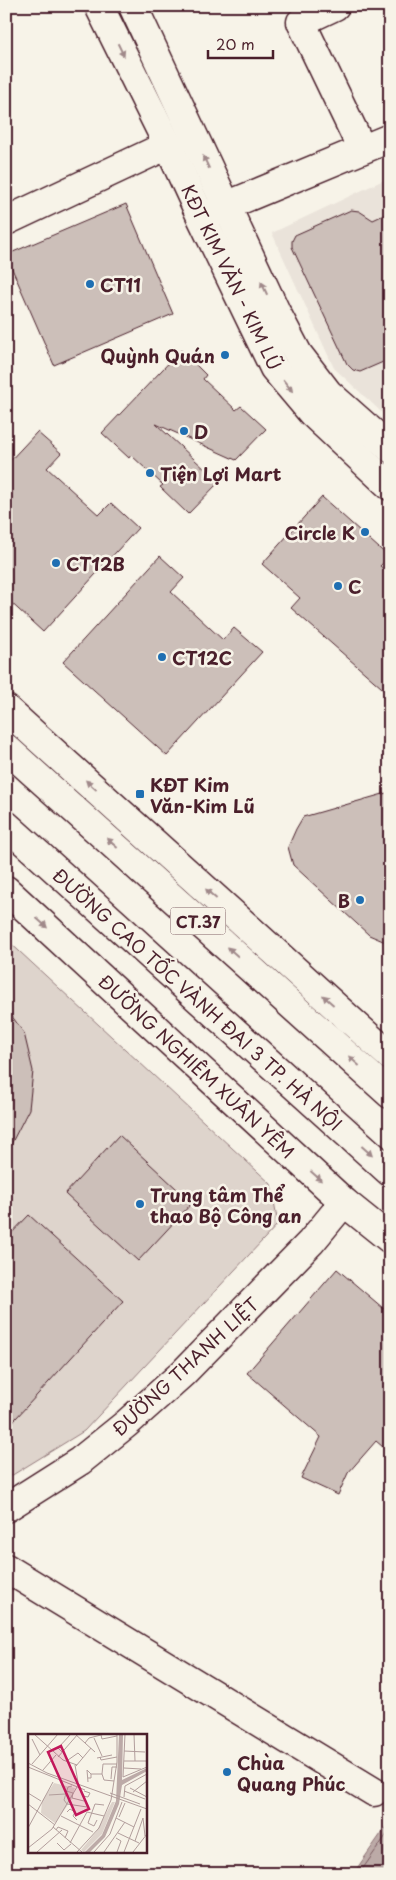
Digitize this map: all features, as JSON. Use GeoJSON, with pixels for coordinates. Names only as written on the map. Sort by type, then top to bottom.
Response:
{"type":"FeatureCollection","features":[{"type":"Feature","properties":{"kind":"main road","name":"KĐT KIM VĂN - KIM LŨ"},"geometry":{"type":"LineString","coordinates":[[99,6],[202,219],[264,318],[298,354],[328,392],[348,429],[390,486]]}},
{"type":"Feature","properties":{"kind":"main road","name":"KĐT KIM VĂN - KIM LŨ"},"geometry":{"type":"LineString","coordinates":[[133,6],[226,206],[264,318]]}},
{"type":"Feature","properties":{"kind":"main road"},"geometry":{"type":"LineString","coordinates":[[335,6],[301,22],[362,149]]}},
{"type":"Feature","properties":{"kind":"main road","name":"KĐT KIM VĂN - KIM LŨ"},"geometry":{"type":"LineString","coordinates":[[226,206],[390,138]]}},
{"type":"Feature","properties":{"kind":"main road"},"geometry":{"type":"LineString","coordinates":[[6,221],[168,146]]}},
{"type":"Feature","properties":{"kind":"main road"},"geometry":{"type":"LineString","coordinates":[[202,219],[226,206]]}},
{"type":"Feature","properties":{"kind":"main road","name":"KĐT KIM VĂN - KIM LŨ"},"geometry":{"type":"LineString","coordinates":[[348,429],[390,448]]}},
{"type":"Feature","properties":{"kind":"main road"},"geometry":{"type":"LineString","coordinates":[[6,709],[390,1056]]}},
{"type":"Feature","properties":{"kind":"main road","name":"CT.37"},"geometry":{"type":"LineString","coordinates":[[6,748],[390,1094]]}},
{"type":"Feature","properties":{"kind":"main road","name":"ĐƯỜNG CAO TỐC VÀNH ĐAI 3 TP. HÀ NỘI"},"geometry":{"type":"LineString","coordinates":[[6,825],[390,1172]]}},
{"type":"Feature","properties":{"kind":"main road","name":"ĐƯỜNG NGHIÊM XUÂN YÊM"},"geometry":{"type":"LineString","coordinates":[[6,890],[344,1202],[390,1239]]}},
{"type":"Feature","properties":{"kind":"main road","name":"ĐƯỜNG THANH LIỆT"},"geometry":{"type":"LineString","coordinates":[[6,1508],[80,1461],[126,1424],[183,1373],[311,1242],[344,1202]]}},
{"type":"Feature","properties":{"kind":"main road"},"geometry":{"type":"LineString","coordinates":[[6,1568],[374,1792]]}},
{"type":"Feature","properties":{"kind":"shaded area"},"geometry":{"type":"Polygon","coordinates":[[[390,177],[390,420],[334,368],[272,233],[390,177]]]}},
{"type":"Feature","properties":{"kind":"shaded area","name":"Trung tâm Thể thao Bộ Công an"},"geometry":{"type":"Polygon","coordinates":[[[6,939],[271,1184],[278,1224],[84,1431],[6,1479],[6,939]]]}},
{"type":"Feature","properties":{"kind":"water"},"geometry":{"type":"Polygon","coordinates":[[[390,1821],[390,1874],[353,1874],[390,1821]]]}},
{"type":"Feature","properties":{"kind":"building","name":"CT11"},"geometry":{"type":"Polygon","coordinates":[[[126,204],[173,314],[54,365],[6,255],[126,204]]]}},
{"type":"Feature","properties":{"kind":"building"},"geometry":{"type":"Polygon","coordinates":[[[351,210],[359,211],[373,220],[390,212],[390,359],[360,372],[353,370],[347,364],[292,247],[295,235],[351,210]]]}},
{"type":"Feature","properties":{"kind":"building","name":"D"},"geometry":{"type":"Polygon","coordinates":[[[181,350],[206,375],[203,379],[236,410],[241,406],[266,429],[236,460],[156,424],[219,482],[188,514],[160,487],[163,485],[131,455],[129,458],[102,433],[181,350]]]}},
{"type":"Feature","properties":{"kind":"building","name":"CT12B"},"geometry":{"type":"Polygon","coordinates":[[[37,432],[61,453],[47,468],[99,515],[111,503],[138,528],[43,632],[6,598],[6,465],[37,432]]]}},
{"type":"Feature","properties":{"kind":"building","name":"C"},"geometry":{"type":"Polygon","coordinates":[[[322,497],[389,557],[380,566],[390,574],[390,695],[291,608],[300,598],[262,564],[322,497]]]}},
{"type":"Feature","properties":{"kind":"building","name":"CT12C"},"geometry":{"type":"Polygon","coordinates":[[[160,556],[184,578],[171,592],[223,640],[234,628],[262,652],[167,756],[63,662],[160,556]]]}},
{"type":"Feature","properties":{"kind":"building","name":"B"},"geometry":{"type":"Polygon","coordinates":[[[390,792],[390,944],[369,935],[293,865],[288,847],[303,817],[390,792]]]}},
{"type":"Feature","properties":{"kind":"building"},"geometry":{"type":"Polygon","coordinates":[[[6,1008],[24,1033],[33,1071],[29,1109],[6,1154],[6,1008]]]}},
{"type":"Feature","properties":{"kind":"building"},"geometry":{"type":"Polygon","coordinates":[[[119,1135],[192,1203],[138,1261],[65,1194],[119,1135]]]}},
{"type":"Feature","properties":{"kind":"building"},"geometry":{"type":"Polygon","coordinates":[[[29,1215],[123,1301],[6,1429],[6,1239],[29,1215]]]}},
{"type":"Feature","properties":{"kind":"building"},"geometry":{"type":"Polygon","coordinates":[[[337,1269],[390,1314],[390,1453],[376,1441],[348,1473],[338,1495],[301,1478],[321,1437],[247,1373],[337,1269]]]}},
{"type":"Feature","properties":{"kind":"place","name":"CT11"},"geometry":{"type":"Point","coordinates":[90,284]}},
{"type":"Feature","properties":{"kind":"place","name":"Quỳnh Quán"},"geometry":{"type":"Point","coordinates":[225,355]}},
{"type":"Feature","properties":{"kind":"place","name":"D"},"geometry":{"type":"Point","coordinates":[184,431]}},
{"type":"Feature","properties":{"kind":"place","name":"Tiện Lợi Mart"},"geometry":{"type":"Point","coordinates":[150,473]}},
{"type":"Feature","properties":{"kind":"place","name":"Circle K"},"geometry":{"type":"Point","coordinates":[365,532]}},
{"type":"Feature","properties":{"kind":"place","name":"CT12B"},"geometry":{"type":"Point","coordinates":[56,563]}},
{"type":"Feature","properties":{"kind":"place","name":"C"},"geometry":{"type":"Point","coordinates":[338,586]}},
{"type":"Feature","properties":{"kind":"place","name":"CT12C"},"geometry":{"type":"Point","coordinates":[162,657]}},
{"type":"Feature","properties":{"kind":"place","name":"KĐT Kim Văn-Kim Lũ"},"geometry":{"type":"Point","coordinates":[140,794]}},
{"type":"Feature","properties":{"kind":"place","name":"B"},"geometry":{"type":"Point","coordinates":[360,900]}},
{"type":"Feature","properties":{"kind":"place","name":"Trung tâm Thể thao Bộ Công an"},"geometry":{"type":"Point","coordinates":[140,1204]}},
{"type":"Feature","properties":{"kind":"place","name":"Chùa Quang Phúc"},"geometry":{"type":"Point","coordinates":[227,1772]}}]}
